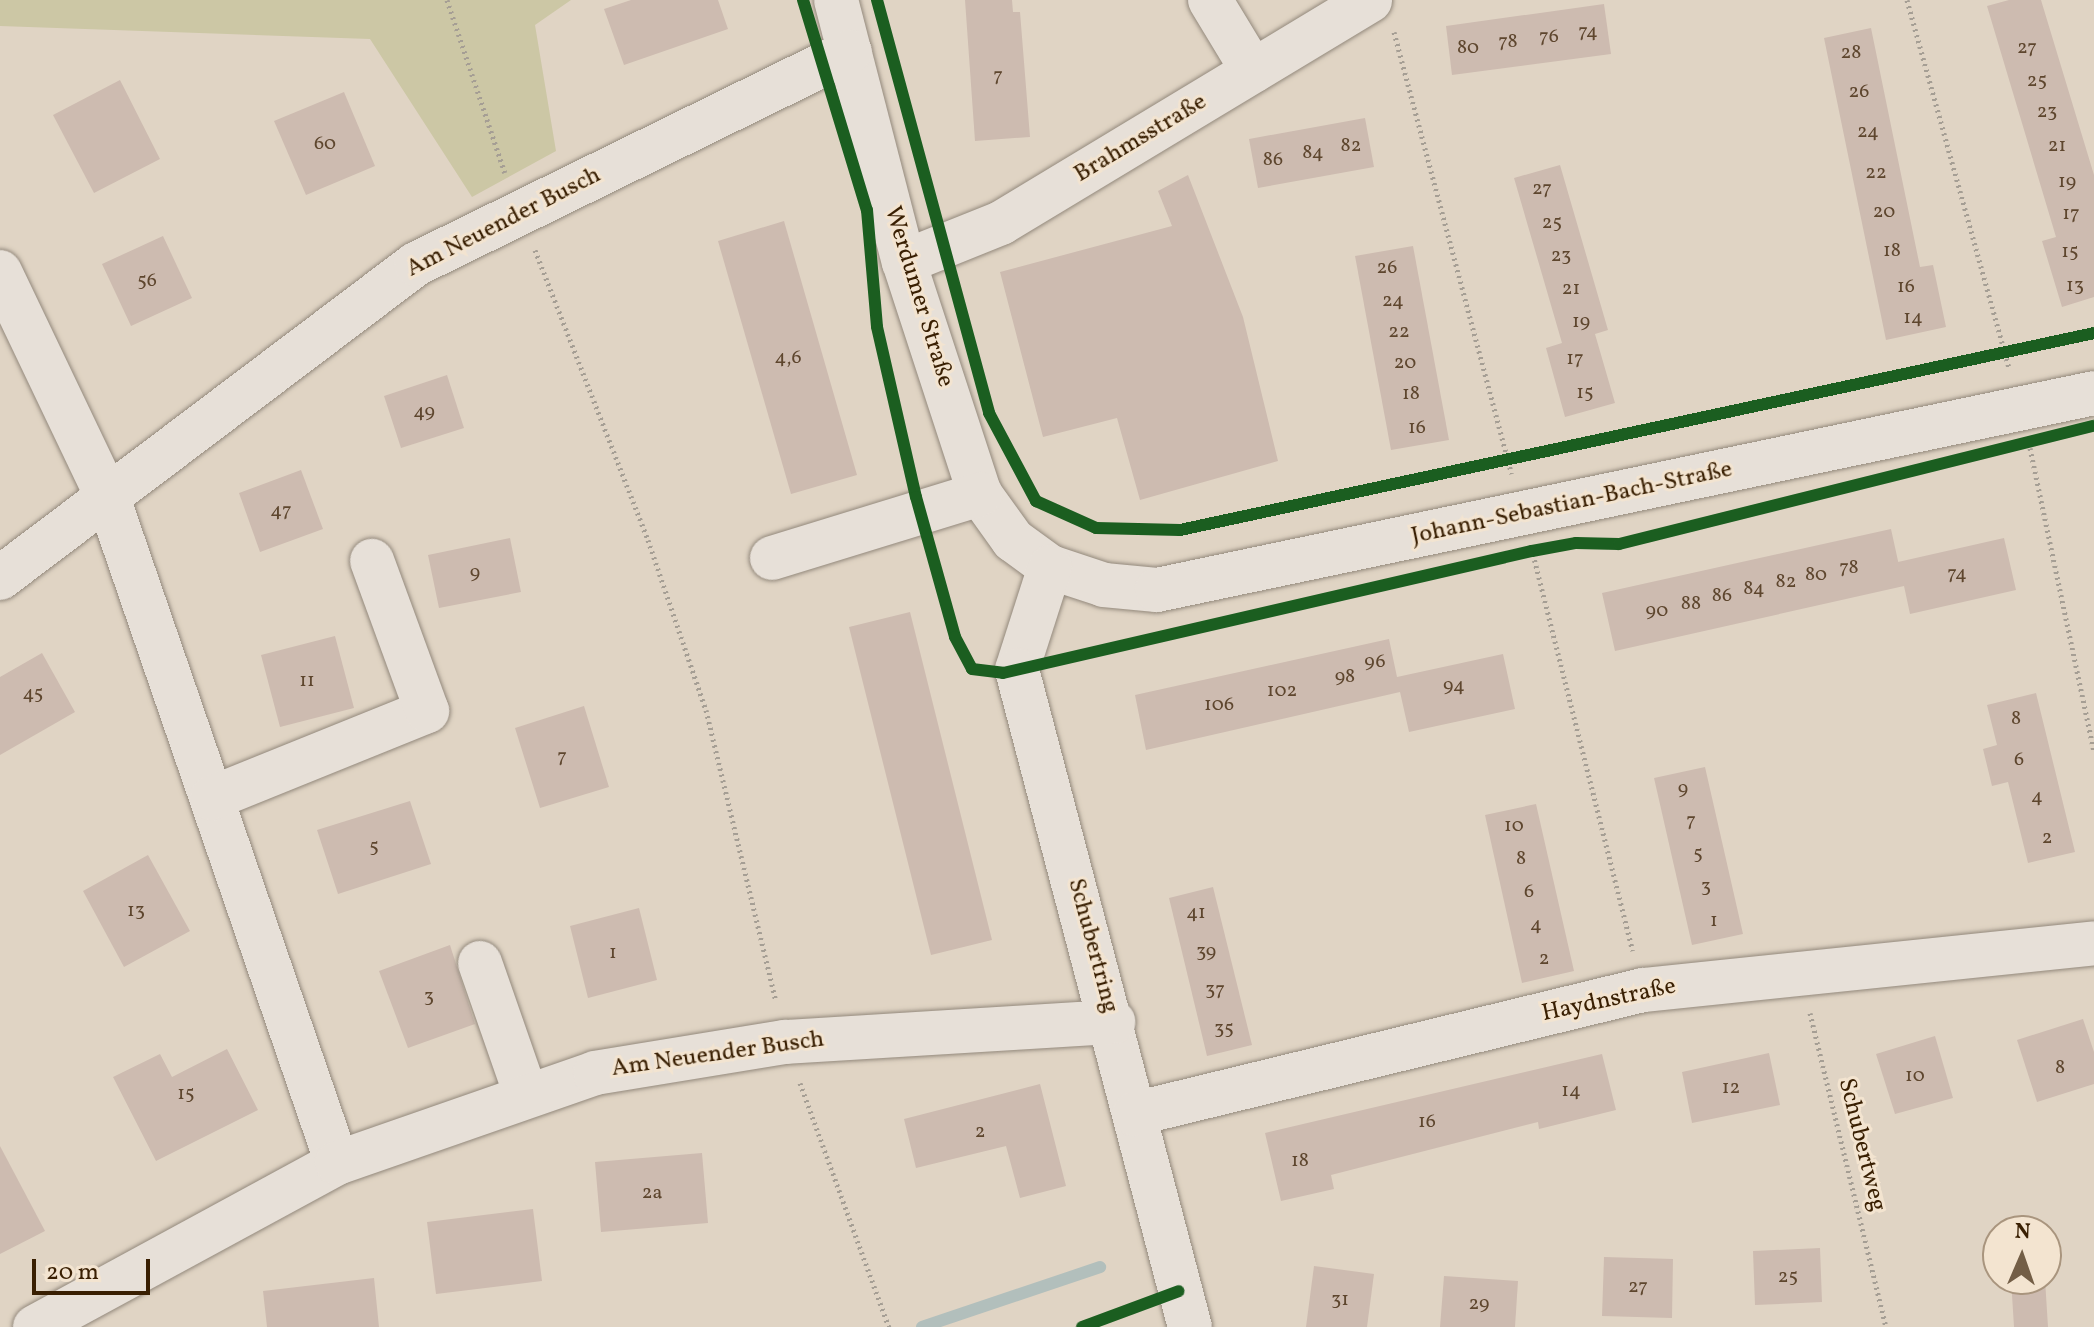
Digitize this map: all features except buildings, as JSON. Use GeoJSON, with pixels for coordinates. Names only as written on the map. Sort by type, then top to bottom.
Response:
{"type":"FeatureCollection","features":[{"type":"Feature","properties":{"kind":"street","name":"Werdumer Straße"},"geometry":{"type":"LineString","coordinates":[[836,0],[904,262],[980,494],[1013,540],[1050,567]]}},
{"type":"Feature","properties":{"kind":"street"},"geometry":{"type":"LineString","coordinates":[[1210,0],[1253,71]]}},
{"type":"Feature","properties":{"kind":"street","name":"Brahmsstraße"},"geometry":{"type":"LineString","coordinates":[[904,262],[1001,223],[1370,0]]}},
{"type":"Feature","properties":{"kind":"street","name":"Am Neuender Busch"},"geometry":{"type":"LineString","coordinates":[[0,578],[416,264],[850,51]]}},
{"type":"Feature","properties":{"kind":"street"},"geometry":{"type":"LineString","coordinates":[[0,272],[108,498],[337,1163]]}},
{"type":"Feature","properties":{"kind":"street","name":"Johann-Sebastian-Bach-Straße"},"geometry":{"type":"LineString","coordinates":[[1050,567],[1104,585],[1157,590],[2094,393]]}},
{"type":"Feature","properties":{"kind":"street"},"geometry":{"type":"LineString","coordinates":[[772,558],[980,494]]}},
{"type":"Feature","properties":{"kind":"street"},"geometry":{"type":"LineString","coordinates":[[212,798],[427,711],[372,561]]}},
{"type":"Feature","properties":{"kind":"street","name":"Schubertring"},"geometry":{"type":"LineString","coordinates":[[1050,567],[1017,670],[1113,1022],[1190,1327]]}},
{"type":"Feature","properties":{"kind":"street","name":"Haydnstraße"},"geometry":{"type":"LineString","coordinates":[[1134,1114],[1643,990],[2094,943]]}},
{"type":"Feature","properties":{"kind":"street"},"geometry":{"type":"LineString","coordinates":[[480,963],[526,1095]]}},
{"type":"Feature","properties":{"kind":"street","name":"Am Neuender Busch"},"geometry":{"type":"LineString","coordinates":[[35,1327],[337,1163],[595,1073],[785,1042],[1113,1022]]}},
{"type":"Feature","properties":{"kind":"path"},"geometry":{"type":"LineString","coordinates":[[447,0],[480,110],[648,540],[706,710],[785,1042],[889,1327]]}},
{"type":"Feature","properties":{"kind":"shaded area"},"geometry":{"type":"Polygon","coordinates":[[[0,0],[571,0],[535,25],[556,151],[472,197],[370,39],[0,26],[0,0]]]}},
{"type":"Feature","properties":{"kind":"waterway"},"geometry":{"type":"LineString","coordinates":[[922,1327],[1100,1267]]}},
{"type":"Feature","properties":{"kind":"cycle path"},"geometry":{"type":"LineString","coordinates":[[803,0],[867,210],[877,327],[916,497],[955,637],[972,669],[1003,673],[1532,551],[1576,543],[1619,544],[2094,426]]}},
{"type":"Feature","properties":{"kind":"cycle path"},"geometry":{"type":"LineString","coordinates":[[877,0],[989,413],[1036,501],[1096,528],[1180,530],[2094,333]]}},
{"type":"Feature","properties":{"kind":"cycle path"},"geometry":{"type":"LineString","coordinates":[[1082,1327],[1179,1291]]}}]}
